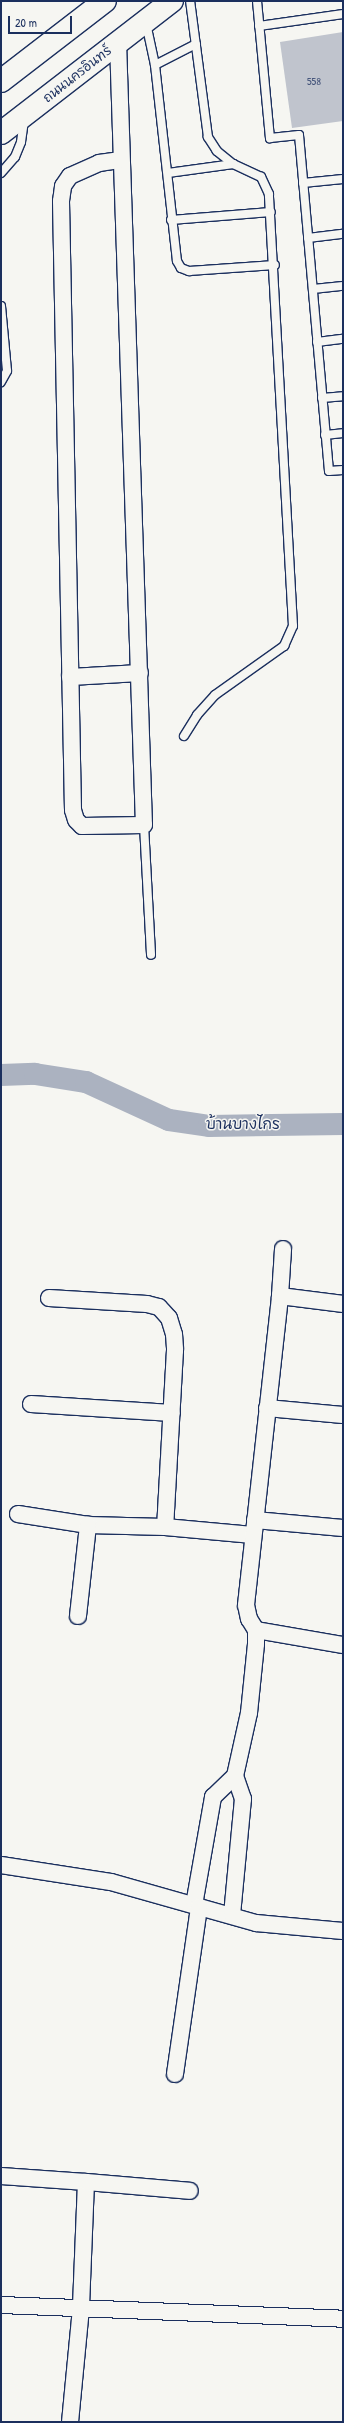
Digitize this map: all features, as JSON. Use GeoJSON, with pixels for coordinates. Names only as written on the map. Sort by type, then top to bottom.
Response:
{"type":"FeatureCollection","features":[{"type":"Feature","properties":{"kind":"main road"},"geometry":{"type":"LineString","coordinates":[[1,81],[105,1]]}},
{"type":"Feature","properties":{"kind":"main road","name":"ถนนนครอินทร์"},"geometry":{"type":"LineString","coordinates":[[1,133],[172,1]]}},
{"type":"Feature","properties":{"kind":"street"},"geometry":{"type":"LineString","coordinates":[[118,42],[144,825],[82,826],[76,820],[73,810],[61,201],[63,186],[70,176],[99,163],[121,160]]}},
{"type":"Feature","properties":{"kind":"street"},"geometry":{"type":"LineString","coordinates":[[70,677],[140,673]]}},
{"type":"Feature","properties":{"kind":"street"},"geometry":{"type":"LineString","coordinates":[[232,1915],[243,1799],[235,1776],[249,1713],[256,1644],[256,1630],[249,1619],[246,1605],[280,1296],[283,1249]]}},
{"type":"Feature","properties":{"kind":"street"},"geometry":{"type":"LineString","coordinates":[[280,1296],[343,1304]]}},
{"type":"Feature","properties":{"kind":"street"},"geometry":{"type":"LineString","coordinates":[[49,1298],[159,1307],[169,1318],[174,1334],[172,1413],[164,1527]]}},
{"type":"Feature","properties":{"kind":"street"},"geometry":{"type":"LineString","coordinates":[[30,1404],[172,1413]]}},
{"type":"Feature","properties":{"kind":"street"},"geometry":{"type":"LineString","coordinates":[[268,1408],[343,1415]]}},
{"type":"Feature","properties":{"kind":"street"},"geometry":{"type":"LineString","coordinates":[[18,1514],[88,1525],[343,1528]]}},
{"type":"Feature","properties":{"kind":"street"},"geometry":{"type":"LineString","coordinates":[[78,1616],[88,1525]]}},
{"type":"Feature","properties":{"kind":"street"},"geometry":{"type":"LineString","coordinates":[[256,1630],[343,1645]]}},
{"type":"Feature","properties":{"kind":"street"},"geometry":{"type":"LineString","coordinates":[[175,2074],[213,1797],[235,1776]]}},
{"type":"Feature","properties":{"kind":"street"},"geometry":{"type":"LineString","coordinates":[[1,1865],[111,1882],[256,1922],[343,1931]]}},
{"type":"Feature","properties":{"kind":"street"},"geometry":{"type":"LineString","coordinates":[[1,2176],[190,2191]]}},
{"type":"Feature","properties":{"kind":"street"},"geometry":{"type":"LineString","coordinates":[[70,2422],[81,2308],[86,2182]]}},
{"type":"Feature","properties":{"kind":"street"},"geometry":{"type":"LineString","coordinates":[[1,2305],[343,2319]]}},
{"type":"Feature","properties":{"kind":"lane"},"geometry":{"type":"LineString","coordinates":[[184,736],[197,715],[215,695],[284,646],[293,626],[269,194],[261,177],[233,164],[217,151],[208,137],[190,1]]}},
{"type":"Feature","properties":{"kind":"lane"},"geometry":{"type":"LineString","coordinates":[[257,1],[270,138],[298,135],[329,471],[343,470]]}},
{"type":"Feature","properties":{"kind":"lane"},"geometry":{"type":"LineString","coordinates":[[259,26],[343,14]]}},
{"type":"Feature","properties":{"kind":"lane"},"geometry":{"type":"LineString","coordinates":[[145,22],[155,64],[168,173],[171,220],[177,261],[181,268],[198,271],[274,265]]}},
{"type":"Feature","properties":{"kind":"lane"},"geometry":{"type":"LineString","coordinates":[[155,64],[196,44]]}},
{"type":"Feature","properties":{"kind":"lane"},"geometry":{"type":"LineString","coordinates":[[1,173],[12,161],[20,146],[25,114]]}},
{"type":"Feature","properties":{"kind":"lane"},"geometry":{"type":"LineString","coordinates":[[168,173],[233,164]]}},
{"type":"Feature","properties":{"kind":"lane"},"geometry":{"type":"LineString","coordinates":[[303,183],[343,179]]}},
{"type":"Feature","properties":{"kind":"lane"},"geometry":{"type":"LineString","coordinates":[[171,220],[271,212]]}},
{"type":"Feature","properties":{"kind":"lane"},"geometry":{"type":"LineString","coordinates":[[308,238],[343,234]]}},
{"type":"Feature","properties":{"kind":"lane"},"geometry":{"type":"LineString","coordinates":[[313,289],[343,286]]}},
{"type":"Feature","properties":{"kind":"lane"},"geometry":{"type":"LineString","coordinates":[[1,306],[7,371],[1,382]]}},
{"type":"Feature","properties":{"kind":"lane"},"geometry":{"type":"LineString","coordinates":[[317,342],[343,340]]}},
{"type":"Feature","properties":{"kind":"lane"},"geometry":{"type":"LineString","coordinates":[[322,398],[343,396]]}},
{"type":"Feature","properties":{"kind":"lane"},"geometry":{"type":"LineString","coordinates":[[325,435],[343,433]]}},
{"type":"Feature","properties":{"kind":"lane"},"geometry":{"type":"LineString","coordinates":[[144,825],[151,955]]}},
{"type":"Feature","properties":{"kind":"building"},"geometry":{"type":"Polygon","coordinates":[[[343,32],[343,121],[292,128],[280,42],[343,32]]]}},
{"type":"Feature","properties":{"kind":"waterway"},"geometry":{"type":"LineString","coordinates":[[1,1075],[35,1074],[86,1082],[169,1120],[209,1126],[343,1124]]}},
{"type":"Feature","properties":{"kind":"district","name":"บ้านบางไกร"},"geometry":{"type":"Point","coordinates":[243,1124]}}]}
